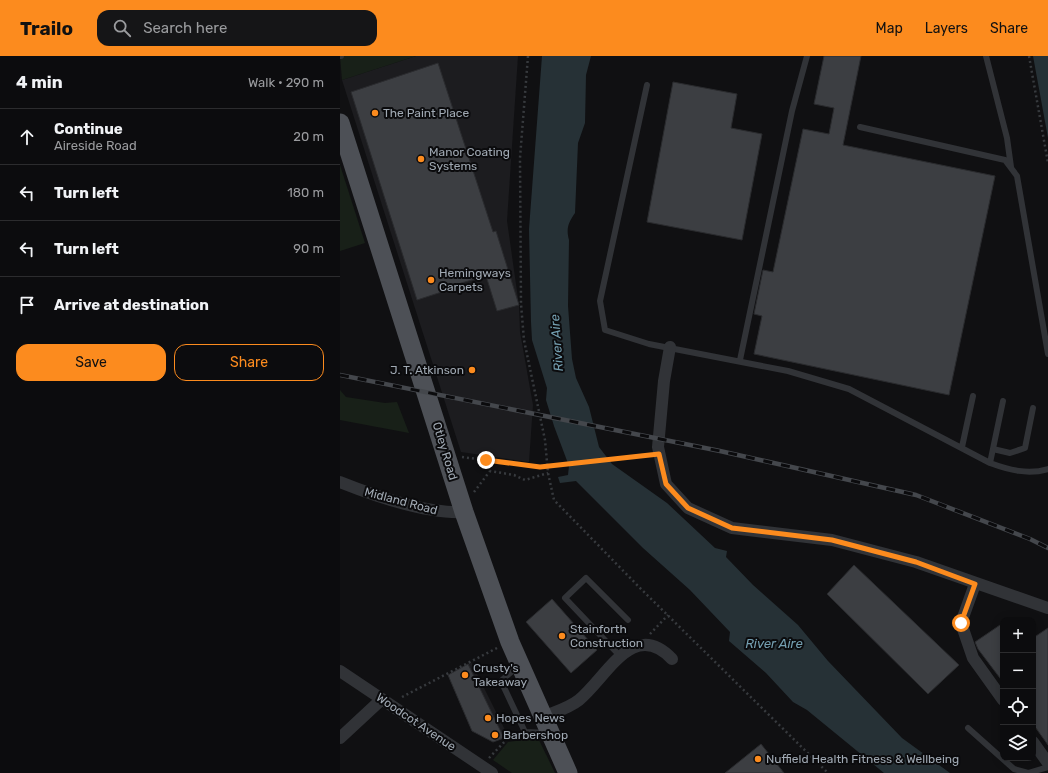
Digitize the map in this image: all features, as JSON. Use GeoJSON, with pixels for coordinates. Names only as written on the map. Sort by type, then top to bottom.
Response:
{"type":"FeatureCollection","features":[{"type":"Feature","properties":{"kind":"main road","name":"Otley Road"},"geometry":{"type":"LineString","coordinates":[[340,123],[462,506],[510,642],[568,773]]}},
{"type":"Feature","properties":{"kind":"street"},"geometry":{"type":"LineString","coordinates":[[670,347],[664,381],[658,447],[666,484],[688,508],[732,528],[832,540],[916,562],[975,584],[1048,608]]}},
{"type":"Feature","properties":{"kind":"street","name":"Midland Road"},"geometry":{"type":"LineString","coordinates":[[340,482],[422,508],[446,513],[462,506]]}},
{"type":"Feature","properties":{"kind":"street"},"geometry":{"type":"LineString","coordinates":[[975,584],[961,623],[973,658],[1000,696]]}},
{"type":"Feature","properties":{"kind":"street"},"geometry":{"type":"LineString","coordinates":[[547,725],[564,709],[579,700],[620,656],[640,644],[653,645],[664,650],[672,659]]}},
{"type":"Feature","properties":{"kind":"street","name":"Woodcot Avenue"},"geometry":{"type":"LineString","coordinates":[[340,671],[485,770]]}},
{"type":"Feature","properties":{"kind":"street"},"geometry":{"type":"LineString","coordinates":[[340,738],[387,702]]}},
{"type":"Feature","properties":{"kind":"street"},"geometry":{"type":"LineString","coordinates":[[1036,746],[1048,764]]}},
{"type":"Feature","properties":{"kind":"lane"},"geometry":{"type":"LineString","coordinates":[[740,360],[792,111],[807,56]]}},
{"type":"Feature","properties":{"kind":"lane"},"geometry":{"type":"LineString","coordinates":[[986,56],[1007,138],[1012,169]]}},
{"type":"Feature","properties":{"kind":"lane"},"geometry":{"type":"LineString","coordinates":[[647,85],[600,301],[605,330],[649,344],[740,360],[788,371],[849,389],[990,463],[1022,472],[1048,469]]}},
{"type":"Feature","properties":{"kind":"lane"},"geometry":{"type":"LineString","coordinates":[[860,127],[1005,160],[1017,176],[1048,354]]}},
{"type":"Feature","properties":{"kind":"lane"},"geometry":{"type":"LineString","coordinates":[[962,447],[973,396]]}},
{"type":"Feature","properties":{"kind":"lane"},"geometry":{"type":"LineString","coordinates":[[990,463],[1002,400]]}},
{"type":"Feature","properties":{"kind":"lane"},"geometry":{"type":"LineString","coordinates":[[992,450],[1010,453],[1025,448],[1033,408]]}},
{"type":"Feature","properties":{"kind":"lane"},"geometry":{"type":"LineString","coordinates":[[620,656],[565,598],[586,578],[628,620]]}},
{"type":"Feature","properties":{"kind":"lane"},"geometry":{"type":"LineString","coordinates":[[520,665],[501,681],[525,732],[547,725]]}},
{"type":"Feature","properties":{"kind":"lane"},"geometry":{"type":"LineString","coordinates":[[968,728],[1014,769],[1028,773],[1048,767]]}},
{"type":"Feature","properties":{"kind":"path"},"geometry":{"type":"LineString","coordinates":[[528,56],[520,158],[521,304],[524,340],[545,440],[548,473],[554,500],[828,773]]}},
{"type":"Feature","properties":{"kind":"path"},"geometry":{"type":"LineString","coordinates":[[1029,56],[1048,162]]}},
{"type":"Feature","properties":{"kind":"path"},"geometry":{"type":"LineString","coordinates":[[445,454],[540,467],[659,454]]}},
{"type":"Feature","properties":{"kind":"path"},"geometry":{"type":"LineString","coordinates":[[486,460],[490,471]]}},
{"type":"Feature","properties":{"kind":"path"},"geometry":{"type":"LineString","coordinates":[[490,471],[514,475],[525,480],[548,473]]}},
{"type":"Feature","properties":{"kind":"path"},"geometry":{"type":"LineString","coordinates":[[462,506],[474,493],[490,471]]}},
{"type":"Feature","properties":{"kind":"path"},"geometry":{"type":"LineString","coordinates":[[640,644],[668,615]]}},
{"type":"Feature","properties":{"kind":"path"},"geometry":{"type":"LineString","coordinates":[[387,702],[402,698],[458,667],[510,642]]}},
{"type":"Feature","properties":{"kind":"path"},"geometry":{"type":"LineString","coordinates":[[485,770],[497,749],[508,738],[525,732]]}},
{"type":"Feature","properties":{"kind":"shaded area"},"geometry":{"type":"Polygon","coordinates":[[[340,56],[416,56],[342,80],[340,56]]]}},
{"type":"Feature","properties":{"kind":"shaded area"},"geometry":{"type":"Polygon","coordinates":[[[416,56],[518,56],[507,221],[519,305],[520,332],[533,405],[529,462],[461,452],[342,80],[416,56]]]}},
{"type":"Feature","properties":{"kind":"shaded area"},"geometry":{"type":"Polygon","coordinates":[[[340,165],[365,243],[340,251],[340,165]]]}},
{"type":"Feature","properties":{"kind":"shaded area"},"geometry":{"type":"Polygon","coordinates":[[[340,390],[346,397],[385,403],[397,402],[409,433],[340,420],[340,390]]]}},
{"type":"Feature","properties":{"kind":"shaded area"},"geometry":{"type":"Polygon","coordinates":[[[471,662],[508,736],[493,742],[472,731],[448,675],[471,662]]]}},
{"type":"Feature","properties":{"kind":"shaded area"},"geometry":{"type":"Polygon","coordinates":[[[538,738],[555,773],[512,773],[493,760],[508,742],[538,738]]]}},
{"type":"Feature","properties":{"kind":"water","name":"River Aire"},"geometry":{"type":"Polygon","coordinates":[[[542,56],[591,56],[586,75],[585,123],[578,143],[575,213],[569,223],[568,229],[568,306],[572,359],[576,378],[589,407],[599,447],[612,464],[667,503],[715,548],[727,551],[726,557],[753,585],[798,625],[828,661],[902,738],[950,773],[884,773],[807,710],[793,702],[766,673],[729,641],[730,632],[690,590],[643,548],[576,481],[560,483],[558,477],[568,475],[569,466],[546,400],[547,388],[532,340],[531,322],[529,229],[542,56]]]}},
{"type":"Feature","properties":{"kind":"water"},"geometry":{"type":"Polygon","coordinates":[[[1033,56],[1048,56],[1048,138],[1046,127],[1033,56]]]}},
{"type":"Feature","properties":{"kind":"building"},"geometry":{"type":"Polygon","coordinates":[[[824,56],[861,56],[843,145],[995,176],[949,395],[754,354],[762,316],[754,314],[763,270],[773,272],[803,129],[829,134],[834,108],[814,104],[824,56]]]}},
{"type":"Feature","properties":{"kind":"building","name":"Manor Coating Systems"},"geometry":{"type":"Polygon","coordinates":[[[438,63],[493,232],[496,231],[519,305],[497,311],[486,276],[454,285],[454,288],[417,300],[351,92],[438,63]]]}},
{"type":"Feature","properties":{"kind":"building"},"geometry":{"type":"Polygon","coordinates":[[[673,82],[737,94],[731,128],[762,134],[742,240],[647,222],[673,82]]]}},
{"type":"Feature","properties":{"kind":"building"},"geometry":{"type":"Polygon","coordinates":[[[854,565],[959,665],[928,694],[827,594],[854,565]]]}},
{"type":"Feature","properties":{"kind":"building","name":"Stainforth Construction"},"geometry":{"type":"Polygon","coordinates":[[[552,599],[597,650],[571,673],[526,622],[552,599]]]}},
{"type":"Feature","properties":{"kind":"building"},"geometry":{"type":"Polygon","coordinates":[[[1000,625],[1000,678],[978,649],[975,642],[1000,625]]]}},
{"type":"Feature","properties":{"kind":"building"},"geometry":{"type":"Polygon","coordinates":[[[1048,628],[1048,745],[1036,728],[1036,636],[1048,628]]]}},
{"type":"Feature","properties":{"kind":"building"},"geometry":{"type":"Polygon","coordinates":[[[468,664],[504,738],[493,742],[472,731],[448,675],[468,664]]]}},
{"type":"Feature","properties":{"kind":"building","name":"Nuffield Health Fitness & Wellbeing"},"geometry":{"type":"Polygon","coordinates":[[[761,744],[784,773],[725,773],[761,744]]]}},
{"type":"Feature","properties":{"kind":"railway"},"geometry":{"type":"LineString","coordinates":[[340,375],[720,451],[916,495],[1030,539],[1048,548]]}},
{"type":"Feature","properties":{"kind":"place","name":"The Paint Place"},"geometry":{"type":"Point","coordinates":[375,113]}},
{"type":"Feature","properties":{"kind":"place","name":"Manor Coating Systems"},"geometry":{"type":"Point","coordinates":[421,159]}},
{"type":"Feature","properties":{"kind":"place","name":"Hemingways Carpets"},"geometry":{"type":"Point","coordinates":[431,280]}},
{"type":"Feature","properties":{"kind":"place","name":"J. T. Atkinson"},"geometry":{"type":"Point","coordinates":[472,370]}},
{"type":"Feature","properties":{"kind":"place","name":"Stainforth Construction"},"geometry":{"type":"Point","coordinates":[562,636]}},
{"type":"Feature","properties":{"kind":"place","name":"Crusty's Takeaway"},"geometry":{"type":"Point","coordinates":[465,675]}},
{"type":"Feature","properties":{"kind":"place","name":"Hopes News"},"geometry":{"type":"Point","coordinates":[488,718]}},
{"type":"Feature","properties":{"kind":"place","name":"Barbershop"},"geometry":{"type":"Point","coordinates":[495,735]}},
{"type":"Feature","properties":{"kind":"place","name":"Nuffield Health Fitness & Wellbeing"},"geometry":{"type":"Point","coordinates":[758,759]}},
{"type":"Feature","properties":{"kind":"route"},"geometry":{"type":"LineString","coordinates":[[486,460],[540,467],[659,454],[666,484],[688,508],[732,528],[832,540],[916,562],[975,584],[961,623]]}}]}
